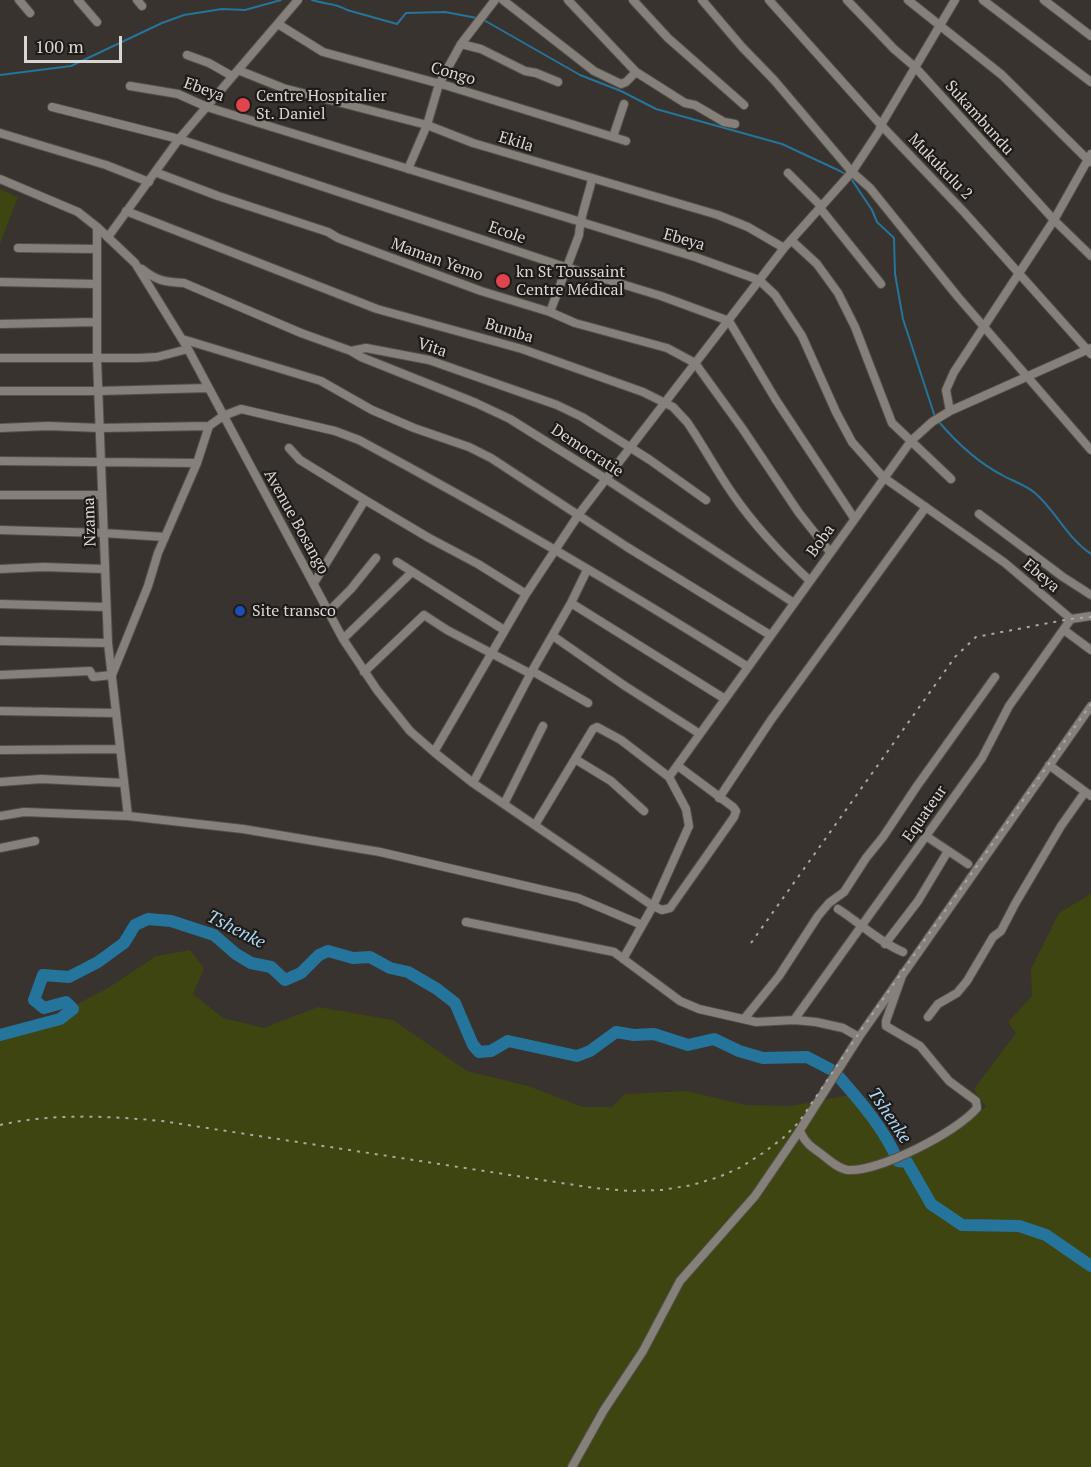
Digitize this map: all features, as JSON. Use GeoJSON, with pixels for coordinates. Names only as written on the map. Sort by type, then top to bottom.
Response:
{"type":"FeatureCollection","features":[{"type":"Feature","properties":{"kind":"street"},"geometry":{"type":"LineString","coordinates":[[19,0],[30,13]]}},
{"type":"Feature","properties":{"kind":"street"},"geometry":{"type":"LineString","coordinates":[[78,0],[97,22]]}},
{"type":"Feature","properties":{"kind":"street"},"geometry":{"type":"LineString","coordinates":[[408,169],[427,125],[439,84],[461,44],[495,0]]}},
{"type":"Feature","properties":{"kind":"street"},"geometry":{"type":"LineString","coordinates":[[503,0],[594,71],[621,84],[636,72]]}},
{"type":"Feature","properties":{"kind":"street"},"geometry":{"type":"LineString","coordinates":[[568,0],[636,72],[685,103],[695,105],[724,122],[735,123]]}},
{"type":"Feature","properties":{"kind":"street"},"geometry":{"type":"LineString","coordinates":[[633,0],[668,38],[744,105]]}},
{"type":"Feature","properties":{"kind":"street"},"geometry":{"type":"LineString","coordinates":[[702,0],[796,105],[852,172],[884,204],[984,328],[1091,450]]}},
{"type":"Feature","properties":{"kind":"street","name":"Mukukulu 2"},"geometry":{"type":"LineString","coordinates":[[769,0],[1090,351]]}},
{"type":"Feature","properties":{"kind":"street"},"geometry":{"type":"LineString","coordinates":[[908,0],[1002,75],[1090,159],[1019,275],[960,360],[946,390],[951,411]]}},
{"type":"Feature","properties":{"kind":"street"},"geometry":{"type":"LineString","coordinates":[[434,752],[504,630],[579,514],[784,248],[852,172],[879,131],[955,0]]}},
{"type":"Feature","properties":{"kind":"street"},"geometry":{"type":"LineString","coordinates":[[983,0],[1091,82]]}},
{"type":"Feature","properties":{"kind":"street"},"geometry":{"type":"LineString","coordinates":[[1044,0],[1091,36]]}},
{"type":"Feature","properties":{"kind":"street","name":"Sukambundu"},"geometry":{"type":"LineString","coordinates":[[852,2],[894,50],[915,67],[1054,220],[1091,255]]}},
{"type":"Feature","properties":{"kind":"street"},"geometry":{"type":"LineString","coordinates":[[108,237],[179,139],[295,3]]}},
{"type":"Feature","properties":{"kind":"street","name":"Congo"},"geometry":{"type":"LineString","coordinates":[[278,24],[323,52],[439,84],[626,141]]}},
{"type":"Feature","properties":{"kind":"street"},"geometry":{"type":"LineString","coordinates":[[461,44],[481,49],[525,71],[558,82]]}},
{"type":"Feature","properties":{"kind":"street","name":"Ekila"},"geometry":{"type":"LineString","coordinates":[[187,56],[283,88],[427,125],[473,143],[726,218],[748,227],[784,248]]}},
{"type":"Feature","properties":{"kind":"street","name":"Ebeya"},"geometry":{"type":"LineString","coordinates":[[130,86],[178,94],[207,107],[735,270],[759,280],[775,295],[802,336],[852,442],[884,477],[1005,563],[1071,619]]}},
{"type":"Feature","properties":{"kind":"street"},"geometry":{"type":"LineString","coordinates":[[613,137],[624,104]]}},
{"type":"Feature","properties":{"kind":"street","name":"Ecole"},"geometry":{"type":"LineString","coordinates":[[52,107],[179,139],[661,296],[729,321]]}},
{"type":"Feature","properties":{"kind":"street"},"geometry":{"type":"LineString","coordinates":[[0,133],[106,165],[149,182]]}},
{"type":"Feature","properties":{"kind":"street","name":"Maman Yemo"},"geometry":{"type":"LineString","coordinates":[[155,172],[218,196],[328,232],[338,238],[481,291],[550,312],[585,326],[667,348],[694,363],[742,428],[799,513],[830,552]]}},
{"type":"Feature","properties":{"kind":"street"},"geometry":{"type":"LineString","coordinates":[[788,172],[820,207],[881,284]]}},
{"type":"Feature","properties":{"kind":"street","name":"Avenue Bosango"},"geometry":{"type":"LineString","coordinates":[[0,179],[67,207],[97,227],[135,263],[188,349],[343,639],[364,672],[411,730],[473,783],[653,906]]}},
{"type":"Feature","properties":{"kind":"street"},"geometry":{"type":"LineString","coordinates":[[550,312],[579,235],[580,222],[592,179]]}},
{"type":"Feature","properties":{"kind":"street","name":"Bumba"},"geometry":{"type":"LineString","coordinates":[[126,211],[377,309],[522,349],[643,392],[666,403],[680,412],[731,492],[754,522],[785,558],[809,580]]}},
{"type":"Feature","properties":{"kind":"street","name":"Nzama"},"geometry":{"type":"LineString","coordinates":[[97,227],[97,358],[104,569],[108,643],[128,816]]}},
{"type":"Feature","properties":{"kind":"street"},"geometry":{"type":"LineString","coordinates":[[792,241],[817,264],[838,292],[855,327],[892,423],[951,478]]}},
{"type":"Feature","properties":{"kind":"street"},"geometry":{"type":"LineString","coordinates":[[18,248],[97,249]]}},
{"type":"Feature","properties":{"kind":"street","name":"Vita"},"geometry":{"type":"LineString","coordinates":[[135,263],[154,278],[184,283],[301,333],[351,351],[366,348],[403,353],[429,360],[569,410],[670,472],[706,500]]}},
{"type":"Feature","properties":{"kind":"street"},"geometry":{"type":"LineString","coordinates":[[0,282],[96,284]]}},
{"type":"Feature","properties":{"kind":"street"},"geometry":{"type":"LineString","coordinates":[[729,321],[776,400],[854,518]]}},
{"type":"Feature","properties":{"kind":"street"},"geometry":{"type":"LineString","coordinates":[[0,324],[97,322]]}},
{"type":"Feature","properties":{"kind":"street"},"geometry":{"type":"LineString","coordinates":[[182,339],[321,381],[372,410],[414,428],[469,447],[491,458],[627,547],[770,635]]}},
{"type":"Feature","properties":{"kind":"street"},"geometry":{"type":"LineString","coordinates":[[0,358],[157,357],[188,349]]}},
{"type":"Feature","properties":{"kind":"street","name":"Democratie"},"geometry":{"type":"LineString","coordinates":[[351,351],[476,402],[510,419],[606,479],[794,603]]}},
{"type":"Feature","properties":{"kind":"street","name":"Boba"},"geometry":{"type":"LineString","coordinates":[[669,777],[911,441],[932,422],[951,411],[1090,351]]}},
{"type":"Feature","properties":{"kind":"street"},"geometry":{"type":"LineString","coordinates":[[0,391],[208,388]]}},
{"type":"Feature","properties":{"kind":"street"},"geometry":{"type":"LineString","coordinates":[[0,428],[209,426],[223,416],[241,409],[348,435],[425,476],[748,667]]}},
{"type":"Feature","properties":{"kind":"street"},"geometry":{"type":"LineString","coordinates":[[0,675],[90,671],[93,677],[112,675],[148,586],[158,552],[197,463],[209,426]]}},
{"type":"Feature","properties":{"kind":"street"},"geometry":{"type":"LineString","coordinates":[[289,448],[300,460],[526,594]]}},
{"type":"Feature","properties":{"kind":"street"},"geometry":{"type":"LineString","coordinates":[[0,461],[197,463]]}},
{"type":"Feature","properties":{"kind":"street"},"geometry":{"type":"LineString","coordinates":[[0,495],[102,495]]}},
{"type":"Feature","properties":{"kind":"street"},"geometry":{"type":"LineString","coordinates":[[314,583],[365,500]]}},
{"type":"Feature","properties":{"kind":"street"},"geometry":{"type":"LineString","coordinates":[[719,798],[771,720],[926,507]]}},
{"type":"Feature","properties":{"kind":"street"},"geometry":{"type":"LineString","coordinates":[[979,514],[1063,577],[1091,595]]}},
{"type":"Feature","properties":{"kind":"street"},"geometry":{"type":"LineString","coordinates":[[0,530],[165,537]]}},
{"type":"Feature","properties":{"kind":"street"},"geometry":{"type":"LineString","coordinates":[[328,612],[351,589],[376,558]]}},
{"type":"Feature","properties":{"kind":"street"},"geometry":{"type":"LineString","coordinates":[[397,562],[504,630]]}},
{"type":"Feature","properties":{"kind":"street"},"geometry":{"type":"LineString","coordinates":[[0,569],[43,567],[104,569]]}},
{"type":"Feature","properties":{"kind":"street"},"geometry":{"type":"LineString","coordinates":[[473,783],[587,570]]}},
{"type":"Feature","properties":{"kind":"street"},"geometry":{"type":"LineString","coordinates":[[343,639],[412,572]]}},
{"type":"Feature","properties":{"kind":"street"},"geometry":{"type":"LineString","coordinates":[[571,603],[725,699]]}},
{"type":"Feature","properties":{"kind":"street"},"geometry":{"type":"LineString","coordinates":[[0,604],[106,607]]}},
{"type":"Feature","properties":{"kind":"street"},"geometry":{"type":"LineString","coordinates":[[364,672],[424,615],[491,653],[588,703]]}},
{"type":"Feature","properties":{"kind":"street"},"geometry":{"type":"LineString","coordinates":[[1071,619],[1091,616]]}},
{"type":"Feature","properties":{"kind":"street","name":"Equateur"},"geometry":{"type":"LineString","coordinates":[[794,1020],[982,758],[1009,706],[1071,619]]}},
{"type":"Feature","properties":{"kind":"street"},"geometry":{"type":"LineString","coordinates":[[1064,630],[1091,650]]}},
{"type":"Feature","properties":{"kind":"street"},"geometry":{"type":"LineString","coordinates":[[553,636],[700,734]]}},
{"type":"Feature","properties":{"kind":"street"},"geometry":{"type":"LineString","coordinates":[[0,641],[108,643]]}},
{"type":"Feature","properties":{"kind":"street"},"geometry":{"type":"LineString","coordinates":[[744,1019],[779,976],[818,916],[829,903],[844,892],[995,677]]}},
{"type":"Feature","properties":{"kind":"street"},"geometry":{"type":"LineString","coordinates":[[572,1467],[604,1410],[643,1351],[680,1281],[754,1196],[903,973],[1091,706]]}},
{"type":"Feature","properties":{"kind":"street"},"geometry":{"type":"LineString","coordinates":[[0,711],[115,713]]}},
{"type":"Feature","properties":{"kind":"street"},"geometry":{"type":"LineString","coordinates":[[504,804],[543,726]]}},
{"type":"Feature","properties":{"kind":"street"},"geometry":{"type":"LineString","coordinates":[[535,825],[593,729],[601,728],[621,740],[669,777],[686,808],[689,826],[653,906],[623,959]]}},
{"type":"Feature","properties":{"kind":"street"},"geometry":{"type":"LineString","coordinates":[[0,750],[120,750]]}},
{"type":"Feature","properties":{"kind":"street"},"geometry":{"type":"LineString","coordinates":[[575,759],[611,781],[644,811]]}},
{"type":"Feature","properties":{"kind":"street"},"geometry":{"type":"LineString","coordinates":[[928,1017],[938,1004],[963,987],[987,946],[1001,931],[1061,826],[1088,794],[1049,765]]}},
{"type":"Feature","properties":{"kind":"street"},"geometry":{"type":"LineString","coordinates":[[653,906],[662,910],[670,908],[734,817],[735,812],[733,807],[678,766]]}},
{"type":"Feature","properties":{"kind":"street"},"geometry":{"type":"LineString","coordinates":[[0,782],[41,779],[124,783]]}},
{"type":"Feature","properties":{"kind":"street"},"geometry":{"type":"LineString","coordinates":[[0,816],[24,812],[128,816],[243,829],[380,852],[578,898],[642,925]]}},
{"type":"Feature","properties":{"kind":"street"},"geometry":{"type":"LineString","coordinates":[[926,836],[968,864]]}},
{"type":"Feature","properties":{"kind":"street"},"geometry":{"type":"LineString","coordinates":[[0,848],[35,841]]}},
{"type":"Feature","properties":{"kind":"street"},"geometry":{"type":"LineString","coordinates":[[885,944],[925,891],[948,851]]}},
{"type":"Feature","properties":{"kind":"street"},"geometry":{"type":"LineString","coordinates":[[838,909],[885,944],[903,952]]}},
{"type":"Feature","properties":{"kind":"street"},"geometry":{"type":"LineString","coordinates":[[466,922],[614,952],[680,1001],[699,1009],[756,1022],[794,1020],[836,1026],[859,1037]]}},
{"type":"Feature","properties":{"kind":"street"},"geometry":{"type":"LineString","coordinates":[[798,1133],[801,1133],[808,1144],[844,1170],[868,1168],[927,1145],[977,1108],[978,1105],[966,1092],[949,1081],[920,1046],[886,1026],[903,973]]}},
{"type":"Feature","properties":{"kind":"green space"},"geometry":{"type":"Polygon","coordinates":[[[0,189],[18,197],[0,244],[0,189]]]}},
{"type":"Feature","properties":{"kind":"green space"},"geometry":{"type":"Polygon","coordinates":[[[1091,894],[1091,1467],[0,1467],[0,1037],[66,1010],[108,988],[156,956],[190,950],[204,968],[193,994],[223,1018],[264,1028],[318,1007],[393,1020],[467,1071],[528,1086],[583,1107],[612,1107],[625,1094],[687,1091],[745,1105],[791,1106],[850,1095],[893,1152],[925,1149],[986,1107],[974,1089],[1016,1033],[1008,1022],[1032,996],[1031,969],[1059,913],[1091,894]]]}},
{"type":"Feature","properties":{"kind":"waterway"},"geometry":{"type":"LineString","coordinates":[[0,75],[71,66],[184,15],[222,9],[245,10],[281,0]]}},
{"type":"Feature","properties":{"kind":"waterway"},"geometry":{"type":"LineString","coordinates":[[312,0],[397,24],[406,13],[445,12],[477,18]]}},
{"type":"Feature","properties":{"kind":"waterway"},"geometry":{"type":"LineString","coordinates":[[482,19],[580,75],[621,91],[656,109],[782,144],[850,177],[872,210],[877,222],[894,238],[895,274],[903,319],[935,417]]}},
{"type":"Feature","properties":{"kind":"waterway"},"geometry":{"type":"LineString","coordinates":[[939,422],[960,445],[976,458],[1035,493],[1075,540],[1091,554]]}},
{"type":"Feature","properties":{"kind":"waterway","name":"Tshenke"},"geometry":{"type":"LineString","coordinates":[[0,1035],[60,1019],[73,1009],[66,1002],[44,1008],[34,1000],[43,975],[69,977],[98,962],[124,943],[135,925],[148,919],[171,921],[214,935],[236,954],[251,963],[271,967],[285,980],[301,973],[319,955],[328,951],[353,958],[370,957],[390,968],[408,972],[455,1003],[473,1045],[479,1052],[491,1051],[508,1041],[577,1056],[590,1051],[616,1032],[634,1035],[654,1034],[688,1045],[714,1039],[739,1051],[763,1058],[807,1057],[830,1069]]}},
{"type":"Feature","properties":{"kind":"waterway","name":"Tshenke"},"geometry":{"type":"LineString","coordinates":[[839,1077],[879,1127],[898,1161],[907,1162],[931,1204],[962,1225],[1019,1226],[1046,1235],[1091,1266]]}},
{"type":"Feature","properties":{"kind":"railway"},"geometry":{"type":"LineString","coordinates":[[751,943],[955,657],[976,637],[1091,617]]}},
{"type":"Feature","properties":{"kind":"railway"},"geometry":{"type":"LineString","coordinates":[[0,1125],[60,1117],[162,1121],[594,1188],[629,1191],[662,1190],[719,1177],[763,1153],[799,1122],[1091,704]]}},
{"type":"Feature","properties":{"kind":"place","name":"Centre Hospitalier St. Daniel"},"geometry":{"type":"Point","coordinates":[243,105]}},
{"type":"Feature","properties":{"kind":"place","name":"kn St Toussaint Centre Médical"},"geometry":{"type":"Point","coordinates":[503,281]}},
{"type":"Feature","properties":{"kind":"place","name":"Site transco"},"geometry":{"type":"Point","coordinates":[240,611]}}]}
